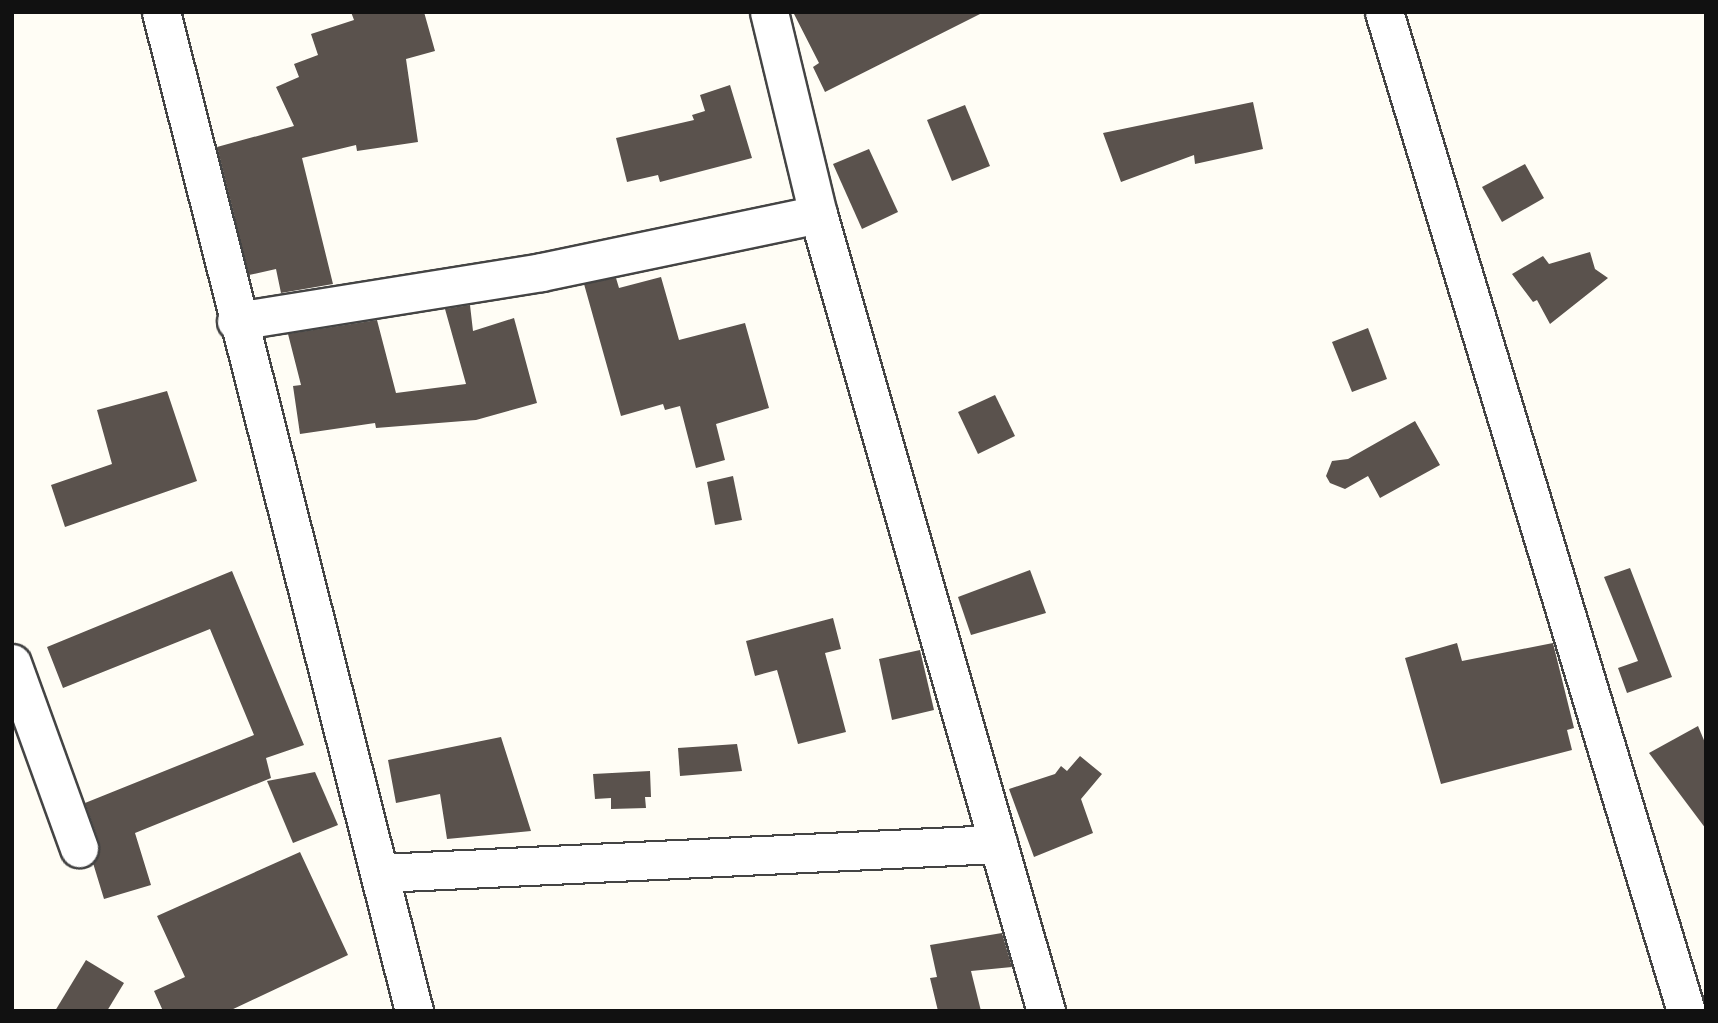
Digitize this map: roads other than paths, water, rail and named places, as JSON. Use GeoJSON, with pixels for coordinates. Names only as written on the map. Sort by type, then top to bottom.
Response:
{"type":"FeatureCollection","features":[{"type":"Feature","properties":{"kind":"street"},"geometry":{"type":"LineString","coordinates":[[161,12],[236,321],[414,1011]]}},
{"type":"Feature","properties":{"kind":"street"},"geometry":{"type":"LineString","coordinates":[[769,12],[818,214],[1046,1011]]}},
{"type":"Feature","properties":{"kind":"street"},"geometry":{"type":"LineString","coordinates":[[1384,12],[1686,1011]]}},
{"type":"Feature","properties":{"kind":"street"},"geometry":{"type":"LineString","coordinates":[[236,321],[541,272],[818,214]]}},
{"type":"Feature","properties":{"kind":"street"},"geometry":{"type":"LineString","coordinates":[[12,663],[79,848]]}},
{"type":"Feature","properties":{"kind":"street"},"geometry":{"type":"LineString","coordinates":[[380,873],[998,844]]}}]}
